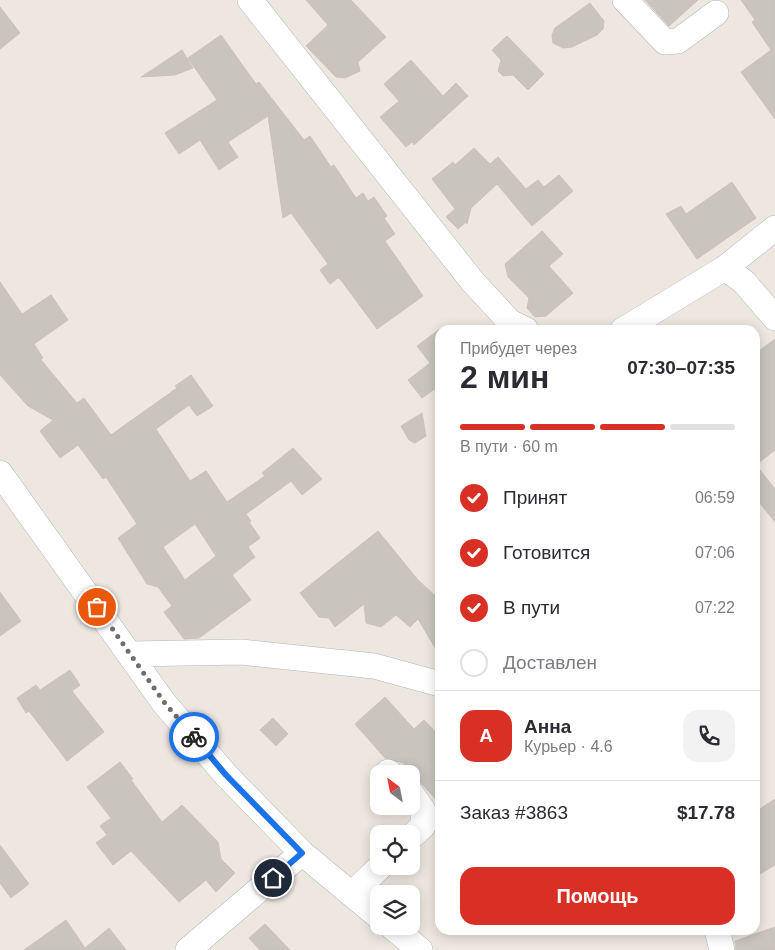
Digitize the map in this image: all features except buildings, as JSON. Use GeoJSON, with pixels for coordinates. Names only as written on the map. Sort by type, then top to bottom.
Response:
{"type":"FeatureCollection","features":[{"type":"Feature","properties":{"kind":"street"},"geometry":{"type":"LineString","coordinates":[[250,0],[473,282],[510,322],[516,325]]}},
{"type":"Feature","properties":{"kind":"street"},"geometry":{"type":"LineString","coordinates":[[625,0],[665,42],[678,41],[716,13]]}},
{"type":"Feature","properties":{"kind":"street"},"geometry":{"type":"LineString","coordinates":[[631,325],[725,268],[775,228]]}},
{"type":"Feature","properties":{"kind":"street"},"geometry":{"type":"LineString","coordinates":[[725,268],[744,282],[775,318]]}},
{"type":"Feature","properties":{"kind":"street"},"geometry":{"type":"LineString","coordinates":[[0,473],[164,702],[226,775],[302,853],[370,909]]}},
{"type":"Feature","properties":{"kind":"street"},"geometry":{"type":"LineString","coordinates":[[131,654],[241,652],[374,666],[435,683]]}},
{"type":"Feature","properties":{"kind":"street"},"geometry":{"type":"LineString","coordinates":[[420,806],[423,810],[423,826],[420,829]]}},
{"type":"Feature","properties":{"kind":"street"},"geometry":{"type":"LineString","coordinates":[[188,950],[302,853]]}},
{"type":"Feature","properties":{"kind":"street"},"geometry":{"type":"LineString","coordinates":[[352,894],[372,875]]}},
{"type":"Feature","properties":{"kind":"street"},"geometry":{"type":"LineString","coordinates":[[402,935],[420,950]]}},
{"type":"Feature","properties":{"kind":"street"},"geometry":{"type":"LineString","coordinates":[[718,935],[722,950]]}},
{"type":"Feature","properties":{"kind":"way so far"},"geometry":{"type":"LineString","coordinates":[[97,607],[164,702],[194,737]]}},
{"type":"Feature","properties":{"kind":"route"},"geometry":{"type":"LineString","coordinates":[[194,737],[226,775],[302,853],[273,878]]}}]}
